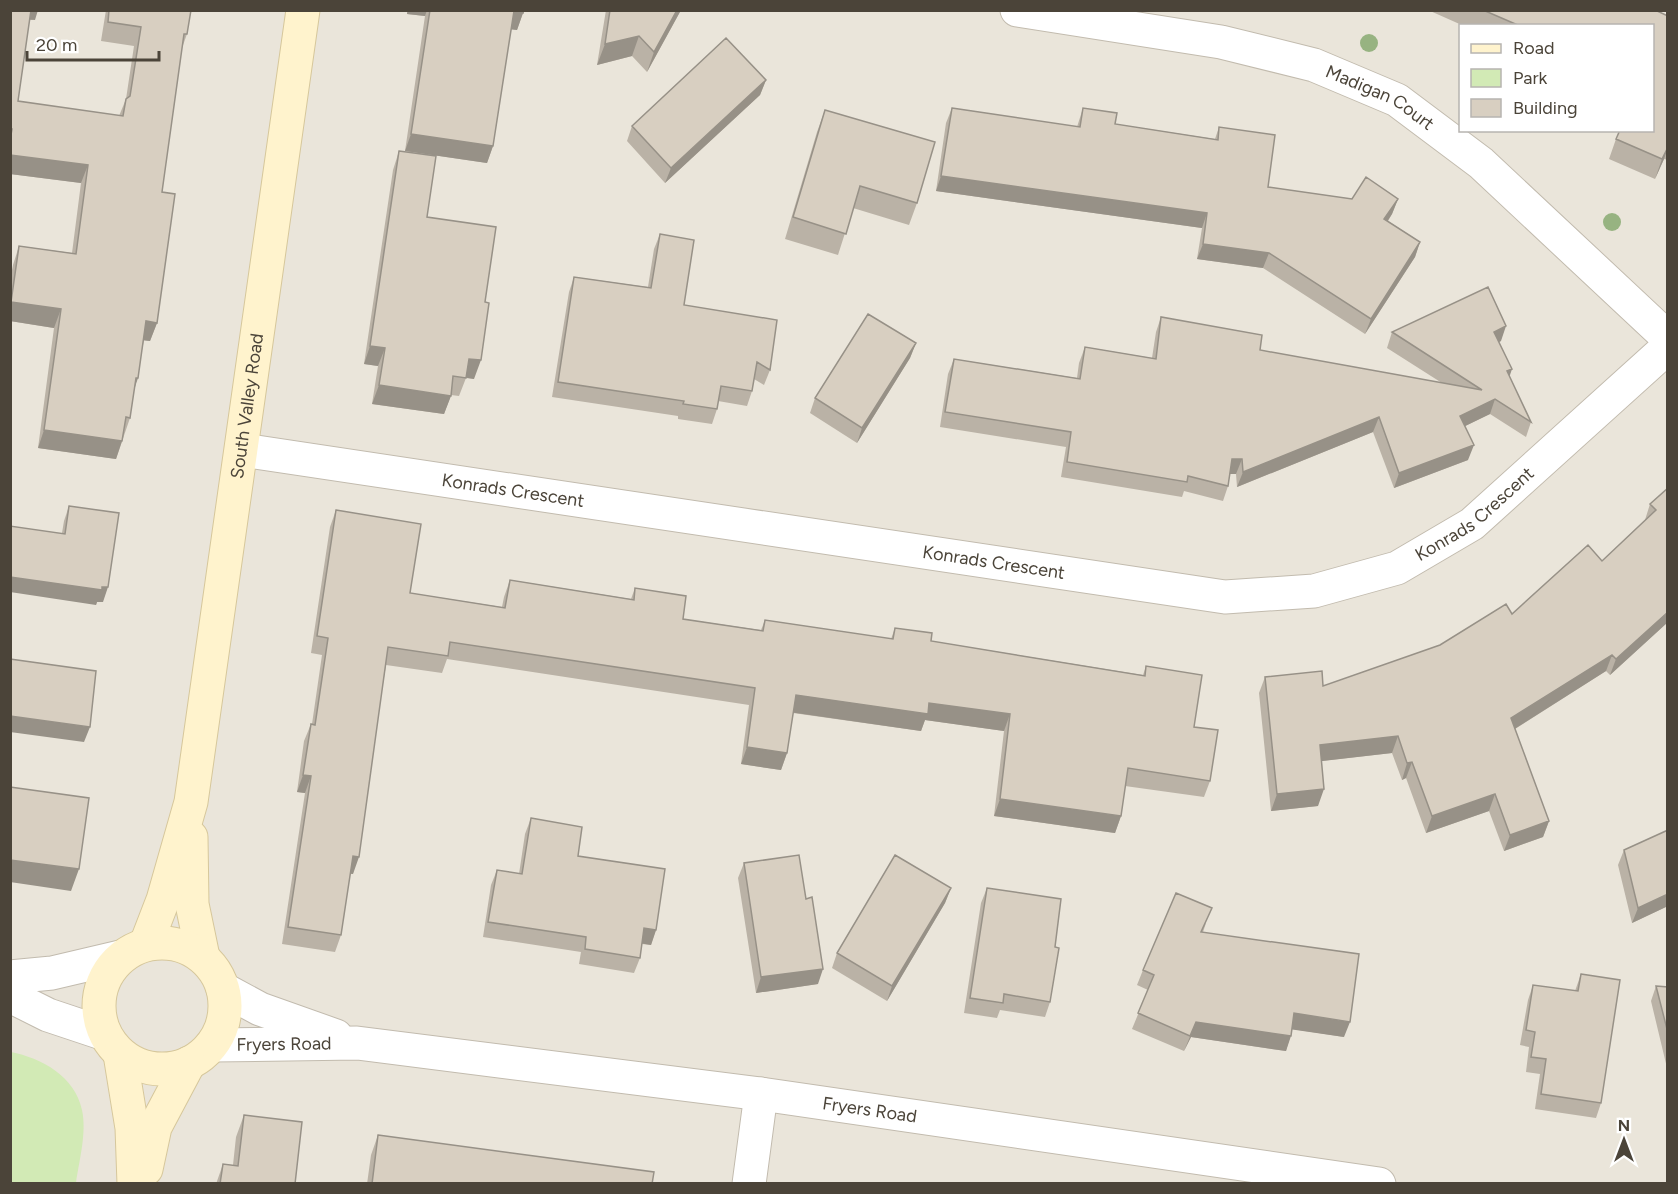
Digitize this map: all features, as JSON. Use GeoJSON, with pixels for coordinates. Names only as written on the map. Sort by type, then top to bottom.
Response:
{"type":"FeatureCollection","features":[{"type":"Feature","properties":{"kind":"main road","name":"South Valley Road"},"geometry":{"type":"LineString","coordinates":[[133,951],[163,900],[190,802],[303,10]]}},
{"type":"Feature","properties":{"kind":"main road","name":"South Valley Road"},"geometry":{"type":"LineString","coordinates":[[190,802],[192,904],[203,957]]}},
{"type":"Feature","properties":{"kind":"main road"},"geometry":{"type":"LineString","coordinates":[[134,1184],[132,1128],[112,1044],[98,1014],[99,993],[107,973],[133,951],[166,942],[185,947],[203,957],[216,971],[223,989],[225,1009],[221,1028],[200,1054],[155,1127],[142,1184]]}},
{"type":"Feature","properties":{"kind":"main road"},"geometry":{"type":"LineString","coordinates":[[112,1044],[135,1063],[153,1068],[171,1068],[200,1054]]}},
{"type":"Feature","properties":{"kind":"street","name":"Madigan Court"},"geometry":{"type":"LineString","coordinates":[[1017,10],[1221,42],[1314,64],[1397,100],[1481,163],[1668,338]]}},
{"type":"Feature","properties":{"kind":"street","name":"Konrads Crescent"},"geometry":{"type":"LineString","coordinates":[[242,450],[1201,594],[1236,597],[1314,591],[1397,568],[1472,525],[1668,347]]}},
{"type":"Feature","properties":{"kind":"street"},"geometry":{"type":"LineString","coordinates":[[10,977],[52,973],[133,951]]}},
{"type":"Feature","properties":{"kind":"street","name":"Fryers Road"},"geometry":{"type":"LineString","coordinates":[[223,989],[260,1009],[357,1043]]}},
{"type":"Feature","properties":{"kind":"street"},"geometry":{"type":"LineString","coordinates":[[10,996],[112,1044]]}},
{"type":"Feature","properties":{"kind":"street","name":"Fryers Road"},"geometry":{"type":"LineString","coordinates":[[200,1054],[357,1043],[761,1094],[1374,1183]]}},
{"type":"Feature","properties":{"kind":"street"},"geometry":{"type":"LineString","coordinates":[[749,1184],[761,1094]]}},
{"type":"Feature","properties":{"kind":"shaded area"},"geometry":{"type":"Polygon","coordinates":[[[11,11],[1667,11],[1667,1183],[11,1183],[11,11]]]}},
{"type":"Feature","properties":{"kind":"green space"},"geometry":{"type":"Polygon","coordinates":[[[11,1052],[34,1059],[55,1070],[72,1087],[78,1098],[84,1128],[76,1183],[11,1183],[11,1052]]]}},
{"type":"Feature","properties":{"kind":"building"},"geometry":{"type":"Polygon","coordinates":[[[10,10],[31,10],[18,101],[123,116],[126,99],[130,96],[141,27],[108,22],[109,10],[191,10],[187,34],[184,34],[162,192],[175,194],[157,323],[146,321],[130,418],[126,417],[122,441],[44,430],[61,309],[11,302],[19,246],[76,254],[88,165],[10,155],[12,129],[10,128],[10,10]]]}},
{"type":"Feature","properties":{"kind":"building"},"geometry":{"type":"Polygon","coordinates":[[[430,10],[524,10],[523,13],[514,11],[493,146],[411,134],[430,10]]]}},
{"type":"Feature","properties":{"kind":"building"},"geometry":{"type":"Polygon","coordinates":[[[610,10],[677,10],[654,52],[639,36],[605,44],[610,10]]]}},
{"type":"Feature","properties":{"kind":"building"},"geometry":{"type":"Polygon","coordinates":[[[1483,10],[1655,10],[1668,16],[1668,147],[1662,159],[1616,139],[1619,132],[1654,132],[1654,24],[1515,24],[1483,10]]]}},
{"type":"Feature","properties":{"kind":"building"},"geometry":{"type":"Polygon","coordinates":[[[726,38],[766,80],[671,168],[632,126],[726,38]]]}},
{"type":"Feature","properties":{"kind":"building"},"geometry":{"type":"Polygon","coordinates":[[[952,108],[1080,127],[1083,108],[1117,113],[1115,124],[1218,140],[1219,127],[1275,135],[1268,187],[1352,199],[1366,177],[1398,199],[1384,219],[1420,242],[1371,319],[1269,253],[1203,244],[1207,213],[941,176],[952,108]]]}},
{"type":"Feature","properties":{"kind":"building"},"geometry":{"type":"Polygon","coordinates":[[[825,110],[935,142],[917,203],[860,186],[846,234],[793,217],[825,110]]]}},
{"type":"Feature","properties":{"kind":"building"},"geometry":{"type":"Polygon","coordinates":[[[399,151],[436,156],[427,217],[496,227],[485,302],[489,303],[481,360],[469,359],[466,378],[453,376],[451,396],[379,385],[385,348],[370,346],[399,151]]]}},
{"type":"Feature","properties":{"kind":"building"},"geometry":{"type":"Polygon","coordinates":[[[660,234],[694,240],[684,305],[777,320],[770,370],[757,362],[752,391],[721,386],[717,409],[683,404],[684,401],[558,382],[574,277],[651,288],[660,234]]]}},
{"type":"Feature","properties":{"kind":"building"},"geometry":{"type":"Polygon","coordinates":[[[1488,287],[1506,326],[1494,332],[1512,369],[1507,371],[1531,422],[1495,399],[1460,416],[1474,445],[1399,473],[1379,417],[1243,472],[1242,459],[1232,459],[1228,486],[1188,476],[1187,482],[1067,462],[1071,432],[945,412],[954,359],[1080,379],[1085,347],[1156,359],[1161,317],[1262,335],[1260,350],[1482,390],[1392,332],[1488,287]]]}},
{"type":"Feature","properties":{"kind":"building"},"geometry":{"type":"Polygon","coordinates":[[[868,314],[916,343],[862,428],[815,398],[868,314]]]}},
{"type":"Feature","properties":{"kind":"building"},"geometry":{"type":"Polygon","coordinates":[[[1668,488],[1668,612],[1616,659],[1612,655],[1511,718],[1549,821],[1510,835],[1495,794],[1432,816],[1412,762],[1407,763],[1398,736],[1320,745],[1324,789],[1277,794],[1265,677],[1322,671],[1323,686],[1440,645],[1506,604],[1512,614],[1588,545],[1602,561],[1656,510],[1650,504],[1668,488]]]}},
{"type":"Feature","properties":{"kind":"building"},"geometry":{"type":"Polygon","coordinates":[[[69,506],[119,513],[108,587],[102,587],[102,590],[10,577],[10,526],[65,534],[69,506]]]}},
{"type":"Feature","properties":{"kind":"building"},"geometry":{"type":"Polygon","coordinates":[[[336,510],[421,524],[410,593],[505,608],[510,580],[634,600],[635,588],[686,596],[683,619],[763,631],[765,620],[893,639],[895,628],[932,633],[931,641],[1145,676],[1146,666],[1202,675],[1194,727],[1218,730],[1210,781],[1128,768],[1121,816],[1000,799],[1010,714],[929,703],[928,714],[796,695],[787,753],[747,747],[755,688],[450,642],[448,656],[388,647],[359,857],[353,856],[341,935],[288,927],[311,776],[303,775],[311,724],[315,725],[328,638],[317,636],[336,510]]]}},
{"type":"Feature","properties":{"kind":"building"},"geometry":{"type":"Polygon","coordinates":[[[10,659],[96,671],[90,727],[10,716],[10,659]]]}},
{"type":"Feature","properties":{"kind":"building"},"geometry":{"type":"Polygon","coordinates":[[[10,787],[89,798],[79,869],[10,860],[10,787]]]}},
{"type":"Feature","properties":{"kind":"building"},"geometry":{"type":"Polygon","coordinates":[[[531,818],[582,827],[578,856],[665,869],[656,930],[644,928],[640,958],[585,949],[586,937],[488,922],[497,870],[522,874],[531,818]]]}},
{"type":"Feature","properties":{"kind":"building"},"geometry":{"type":"Polygon","coordinates":[[[1668,830],[1668,894],[1638,908],[1624,850],[1668,830]]]}},
{"type":"Feature","properties":{"kind":"building"},"geometry":{"type":"Polygon","coordinates":[[[799,855],[806,899],[812,897],[823,969],[761,977],[744,863],[799,855]]]}},
{"type":"Feature","properties":{"kind":"building"},"geometry":{"type":"Polygon","coordinates":[[[895,855],[951,888],[892,986],[837,953],[895,855]]]}},
{"type":"Feature","properties":{"kind":"building"},"geometry":{"type":"Polygon","coordinates":[[[987,888],[1061,899],[1055,947],[1059,948],[1050,1002],[1004,994],[1003,1003],[970,998],[987,888]]]}},
{"type":"Feature","properties":{"kind":"building"},"geometry":{"type":"Polygon","coordinates":[[[1176,893],[1212,908],[1201,932],[1359,954],[1350,1022],[1294,1013],[1291,1036],[1196,1022],[1190,1036],[1138,1013],[1154,975],[1143,970],[1176,893]]]}},
{"type":"Feature","properties":{"kind":"building"},"geometry":{"type":"Polygon","coordinates":[[[1581,974],[1620,980],[1601,1103],[1541,1094],[1546,1059],[1531,1057],[1535,1032],[1526,1030],[1533,985],[1578,991],[1581,974]]]}},
{"type":"Feature","properties":{"kind":"building"},"geometry":{"type":"Polygon","coordinates":[[[1656,986],[1668,987],[1668,1033],[1656,986]]]}},
{"type":"Feature","properties":{"kind":"building"},"geometry":{"type":"Polygon","coordinates":[[[244,1115],[302,1122],[295,1184],[220,1184],[223,1164],[238,1166],[244,1115]]]}},
{"type":"Feature","properties":{"kind":"building"},"geometry":{"type":"Polygon","coordinates":[[[378,1135],[654,1172],[652,1184],[372,1184],[378,1135]]]}}]}
